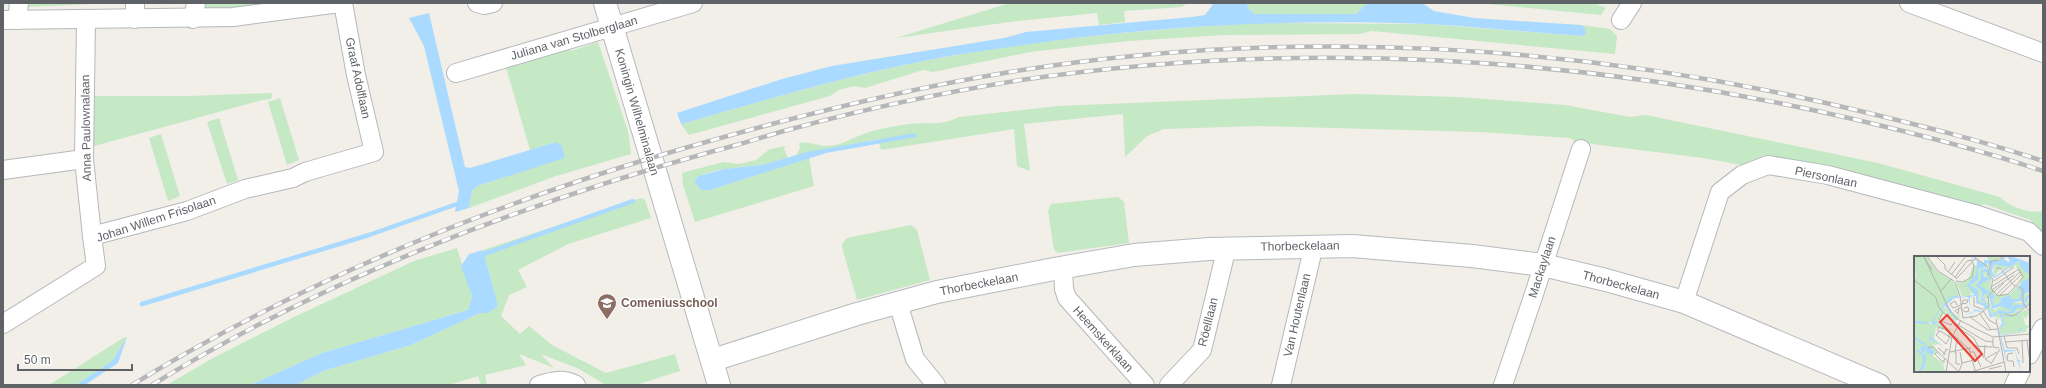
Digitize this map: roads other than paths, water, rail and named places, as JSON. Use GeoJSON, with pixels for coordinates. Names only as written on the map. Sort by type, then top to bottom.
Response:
{"type":"FeatureCollection","features":[{"type":"Feature","properties":{"kind":"street"},"geometry":{"type":"LineString","coordinates":[[13,14],[86,19],[135,11],[194,11],[233,17],[314,5],[342,3]]}},
{"type":"Feature","properties":{"kind":"street","name":"Graaf Adolflaan"},"geometry":{"type":"LineString","coordinates":[[342,3],[356,75],[374,152]]}},
{"type":"Feature","properties":{"kind":"street"},"geometry":{"type":"LineString","coordinates":[[477,3],[484,6],[493,3]]}},
{"type":"Feature","properties":{"kind":"street","name":"Koningin Wilhelminalaan"},"geometry":{"type":"LineString","coordinates":[[605,3],[617,25],[716,358]]}},
{"type":"Feature","properties":{"kind":"street","name":"Koningin Wilhelminalaan"},"geometry":{"type":"LineString","coordinates":[[617,3],[617,25]]}},
{"type":"Feature","properties":{"kind":"street","name":"Juliana van Stolberglaan"},"geometry":{"type":"LineString","coordinates":[[456,73],[693,3]]}},
{"type":"Feature","properties":{"kind":"street"},"geometry":{"type":"LineString","coordinates":[[1621,20],[1632,3]]}},
{"type":"Feature","properties":{"kind":"street"},"geometry":{"type":"LineString","coordinates":[[1909,3],[2043,53]]}},
{"type":"Feature","properties":{"kind":"street","name":"Anna Paulownalaan"},"geometry":{"type":"LineString","coordinates":[[86,19],[84,159],[92,236]]}},
{"type":"Feature","properties":{"kind":"street","name":"Mackaylaan"},"geometry":{"type":"LineString","coordinates":[[1502,385],[1543,265],[1580,149]]}},
{"type":"Feature","properties":{"kind":"street","name":"Johan Willem Frisolaan"},"geometry":{"type":"LineString","coordinates":[[3,324],[96,266],[92,236],[187,211],[245,189],[293,178],[305,172],[374,152]]}},
{"type":"Feature","properties":{"kind":"street"},"geometry":{"type":"LineString","coordinates":[[3,170],[84,159]]}},
{"type":"Feature","properties":{"kind":"street","name":"Piersonlaan"},"geometry":{"type":"LineString","coordinates":[[1684,302],[1720,192],[1742,175],[1768,165],[1828,175],[1978,215],[2029,232],[2043,246]]}},
{"type":"Feature","properties":{"kind":"street","name":"Thorbeckelaan"},"geometry":{"type":"LineString","coordinates":[[716,358],[937,292],[1063,267],[1134,255],[1227,247],[1314,245],[1421,251],[1543,265],[1606,280],[1684,302],[1879,385]]}},
{"type":"Feature","properties":{"kind":"street","name":"Van Houtenlaan"},"geometry":{"type":"LineString","coordinates":[[1281,385],[1314,245]]}},
{"type":"Feature","properties":{"kind":"street","name":"Röelllaan"},"geometry":{"type":"LineString","coordinates":[[1169,385],[1202,350],[1227,247]]}},
{"type":"Feature","properties":{"kind":"street","name":"Heemskerklaan"},"geometry":{"type":"LineString","coordinates":[[1063,267],[1064,289],[1067,298],[1145,385]]}},
{"type":"Feature","properties":{"kind":"street"},"geometry":{"type":"LineString","coordinates":[[898,303],[916,359],[936,385]]}},
{"type":"Feature","properties":{"kind":"street"},"geometry":{"type":"LineString","coordinates":[[2030,353],[2043,328]]}},
{"type":"Feature","properties":{"kind":"street"},"geometry":{"type":"LineString","coordinates":[[716,358],[719,385]]}},
{"type":"Feature","properties":{"kind":"street"},"geometry":{"type":"LineString","coordinates":[[716,358],[730,385]]}},
{"type":"Feature","properties":{"kind":"street"},"geometry":{"type":"LineString","coordinates":[[2014,385],[2020,372]]}},
{"type":"Feature","properties":{"kind":"street"},"geometry":{"type":"LineString","coordinates":[[539,385],[553,381],[568,381],[576,385]]}},
{"type":"Feature","properties":{"kind":"water"},"geometry":{"type":"Polygon","coordinates":[[[1214,3],[1247,3],[1248,8],[1254,14],[1356,14],[1369,3],[1422,3],[1434,11],[1474,18],[1581,25],[1585,28],[1586,33],[1582,36],[1427,24],[1333,22],[1192,27],[1099,35],[975,52],[898,66],[835,81],[681,124],[677,113],[782,79],[832,66],[1004,38],[1026,32],[1205,15],[1214,3]]]}},
{"type":"Feature","properties":{"kind":"water"},"geometry":{"type":"Polygon","coordinates":[[[429,13],[465,167],[470,168],[556,142],[562,146],[565,158],[477,186],[472,191],[469,208],[455,212],[459,191],[424,46],[409,18],[429,13]]]}},
{"type":"Feature","properties":{"kind":"water"},"geometry":{"type":"Polygon","coordinates":[[[915,133],[916,137],[826,153],[710,190],[701,190],[694,181],[699,176],[724,169],[762,165],[807,152],[915,133]]]}},
{"type":"Feature","properties":{"kind":"water"},"geometry":{"type":"Polygon","coordinates":[[[483,250],[498,306],[488,313],[480,313],[411,345],[323,371],[296,385],[250,385],[322,353],[468,310],[472,296],[461,266],[469,254],[483,250]]]}},
{"type":"Feature","properties":{"kind":"water"},"geometry":{"type":"Polygon","coordinates":[[[127,337],[118,363],[85,385],[76,385],[112,361],[127,337]]]}},
{"type":"Feature","properties":{"kind":"waterway"},"geometry":{"type":"LineString","coordinates":[[484,254],[633,201]]}},
{"type":"Feature","properties":{"kind":"waterway"},"geometry":{"type":"LineString","coordinates":[[142,304],[369,235],[457,204]]}},
{"type":"Feature","properties":{"kind":"railway"},"geometry":{"type":"LineString","coordinates":[[132,385],[193,349],[320,284],[384,255],[450,228],[583,179],[651,158],[829,109],[964,80],[1010,72],[1116,58],[1223,49],[1330,46],[1437,49],[1544,57],[1650,70],[1756,88],[1929,128],[2043,161]]}},
{"type":"Feature","properties":{"kind":"railway"},"geometry":{"type":"LineString","coordinates":[[152,385],[218,346],[285,311],[354,278],[425,248],[568,195],[641,172],[778,133],[882,107],[937,95],[1021,80],[1125,67],[1230,60],[1334,58],[1439,60],[1543,68],[1647,81],[1751,98],[1853,119],[1973,149],[2043,171]]}},
{"type":"Feature","properties":{"kind":"place","name":"Comeniusschool"},"geometry":{"type":"Point","coordinates":[607,320]}}]}
